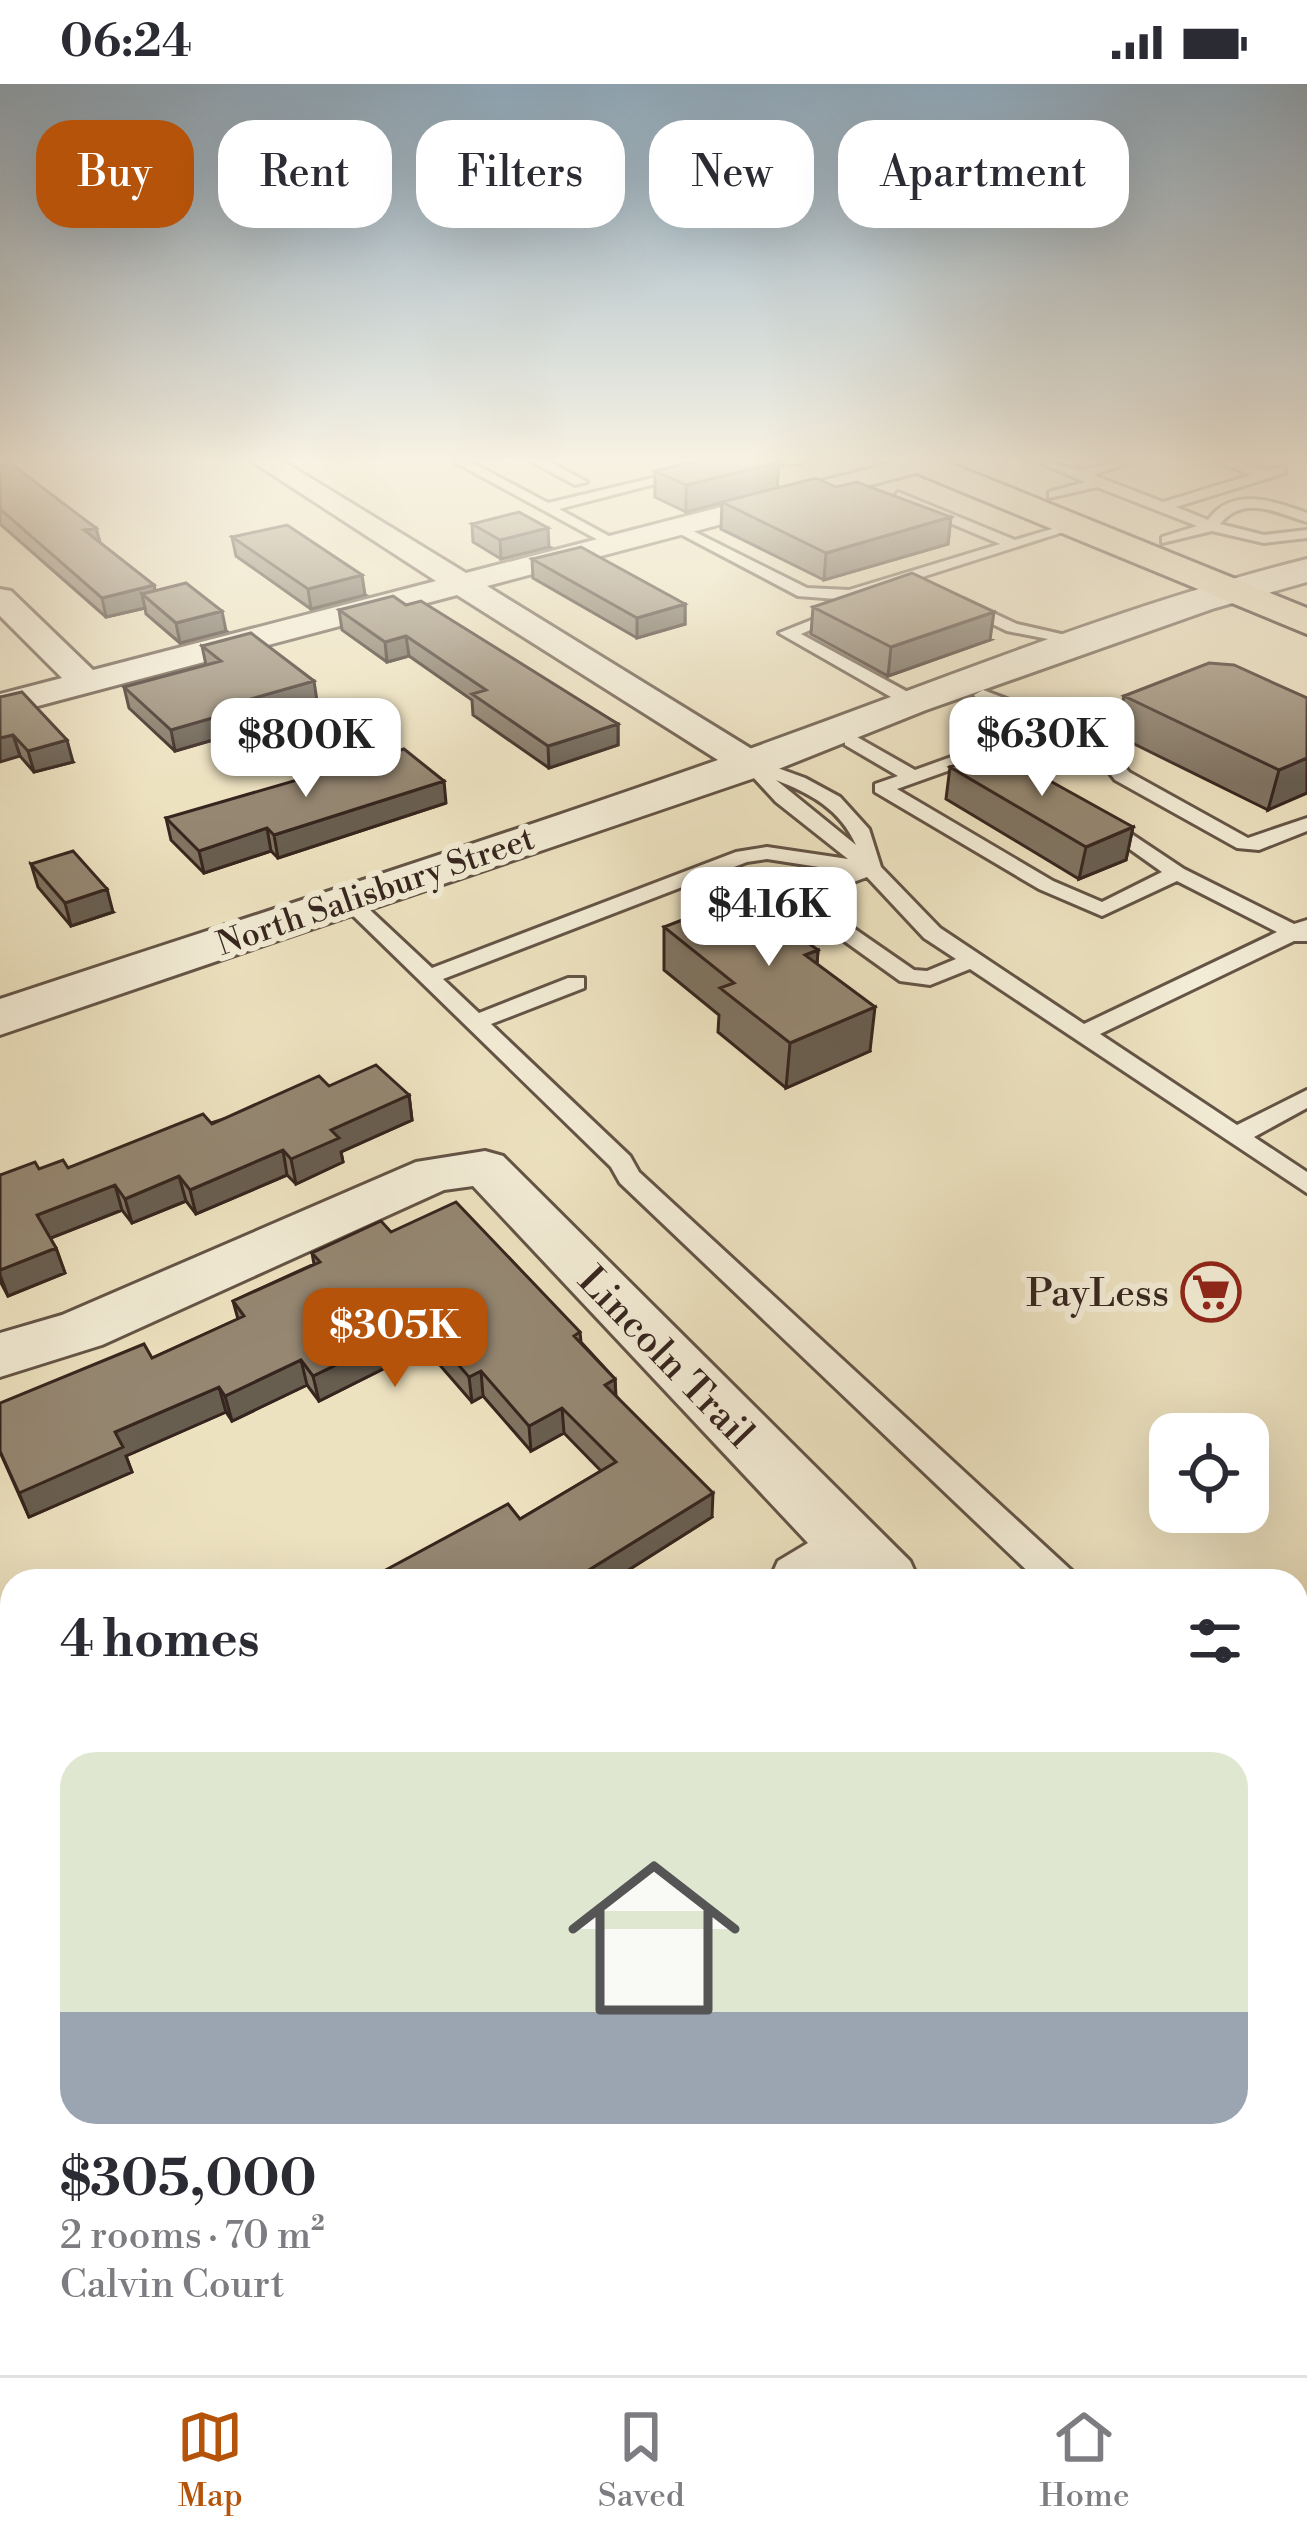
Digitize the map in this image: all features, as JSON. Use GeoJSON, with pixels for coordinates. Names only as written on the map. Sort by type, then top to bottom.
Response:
{"type":"FeatureCollection","features":[{"type":"Feature","properties":{"kind":"highway"},"geometry":{"type":"LineString","coordinates":[[1205,567],[1285,592]]}},
{"type":"Feature","properties":{"kind":"highway"},"geometry":{"type":"LineString","coordinates":[[1241,567],[1285,592]]}},
{"type":"Feature","properties":{"kind":"street"},"geometry":{"type":"LineString","coordinates":[[434,567],[750,764]]}},
{"type":"Feature","properties":{"kind":"street"},"geometry":{"type":"LineString","coordinates":[[0,705],[526,567]]}},
{"type":"Feature","properties":{"kind":"street","name":"North Salisbury Street"},"geometry":{"type":"LineString","coordinates":[[0,1018],[750,764],[911,700],[1028,641],[1084,641],[1285,592]]}},
{"type":"Feature","properties":{"kind":"street","name":"North Salisbury Street"},"geometry":{"type":"LineString","coordinates":[[750,764],[803,758],[1285,592]]}},
{"type":"Feature","properties":{"kind":"street"},"geometry":{"type":"LineString","coordinates":[[0,598],[86,682]]}},
{"type":"Feature","properties":{"kind":"street","name":"Lincoln Trail"},"geometry":{"type":"LineString","coordinates":[[0,1355],[82,1330],[434,1174],[485,1168],[846,1569]]}},
{"type":"Feature","properties":{"kind":"lane"},"geometry":{"type":"LineString","coordinates":[[753,567],[804,593],[884,570],[927,586]]}},
{"type":"Feature","properties":{"kind":"lane"},"geometry":{"type":"LineString","coordinates":[[907,576],[937,567]]}},
{"type":"Feature","properties":{"kind":"lane"},"geometry":{"type":"LineString","coordinates":[[947,596],[1028,641]]}},
{"type":"Feature","properties":{"kind":"lane"},"geometry":{"type":"LineString","coordinates":[[825,620],[787,633],[911,700]]}},
{"type":"Feature","properties":{"kind":"lane"},"geometry":{"type":"LineString","coordinates":[[983,694],[1054,723],[1104,753],[1122,776],[1244,844],[1259,844],[1307,824]]}},
{"type":"Feature","properties":{"kind":"lane"},"geometry":{"type":"LineString","coordinates":[[850,741],[913,777]]}},
{"type":"Feature","properties":{"kind":"lane"},"geometry":{"type":"LineString","coordinates":[[1025,777],[979,753],[882,788],[1046,885],[1102,910],[1177,872]]}},
{"type":"Feature","properties":{"kind":"lane"},"geometry":{"type":"LineString","coordinates":[[750,764],[783,798],[871,868],[932,933],[1307,1184]]}},
{"type":"Feature","properties":{"kind":"lane"},"geometry":{"type":"LineString","coordinates":[[1085,809],[1177,872],[1303,932]]}},
{"type":"Feature","properties":{"kind":"lane"},"geometry":{"type":"LineString","coordinates":[[428,977],[743,856],[767,853],[871,868]]}},
{"type":"Feature","properties":{"kind":"lane"},"geometry":{"type":"LineString","coordinates":[[871,868],[794,898],[919,980],[972,960]]}},
{"type":"Feature","properties":{"kind":"lane"},"geometry":{"type":"LineString","coordinates":[[348,900],[621,1162],[629,1178],[1047,1569]]}},
{"type":"Feature","properties":{"kind":"lane"},"geometry":{"type":"LineString","coordinates":[[1084,1033],[1303,932]]}},
{"type":"Feature","properties":{"kind":"lane"},"geometry":{"type":"LineString","coordinates":[[474,1023],[576,983]]}},
{"type":"Feature","properties":{"kind":"lane"},"geometry":{"type":"LineString","coordinates":[[1236,1136],[1307,1098]]}},
{"type":"Feature","properties":{"kind":"building"},"geometry":{"type":"Polygon","coordinates":[[[66,567],[131,567],[154,585],[102,598],[66,567]]]}},
{"type":"Feature","properties":{"kind":"building"},"geometry":{"type":"Polygon","coordinates":[[[276,567],[350,567],[362,575],[308,589],[276,567]]]}},
{"type":"Feature","properties":{"kind":"building"},"geometry":{"type":"Polygon","coordinates":[[[546,567],[617,567],[685,604],[637,618],[546,567]]]}},
{"type":"Feature","properties":{"kind":"building"},"geometry":{"type":"Polygon","coordinates":[[[912,573],[994,612],[891,647],[813,607],[912,573]]]}},
{"type":"Feature","properties":{"kind":"building"},"geometry":{"type":"Polygon","coordinates":[[[186,583],[222,611],[176,623],[142,594],[186,583]]]}},
{"type":"Feature","properties":{"kind":"building"},"geometry":{"type":"Polygon","coordinates":[[[393,596],[406,605],[421,601],[618,724],[548,746],[472,694],[486,690],[406,636],[385,642],[339,610],[393,596]]]}},
{"type":"Feature","properties":{"kind":"building"},"geometry":{"type":"Polygon","coordinates":[[[251,633],[314,681],[233,704],[240,710],[171,730],[124,687],[221,661],[202,646],[251,633]]]}},
{"type":"Feature","properties":{"kind":"building"},"geometry":{"type":"Polygon","coordinates":[[[1209,663],[1234,665],[1307,698],[1307,758],[1279,770],[1124,696],[1209,663]]]}},
{"type":"Feature","properties":{"kind":"building"},"geometry":{"type":"Polygon","coordinates":[[[22,692],[67,740],[28,751],[13,735],[0,738],[0,697],[22,692]]]}},
{"type":"Feature","properties":{"kind":"building"},"geometry":{"type":"Polygon","coordinates":[[[404,749],[444,781],[274,835],[267,828],[199,851],[166,818],[404,749]]]}},
{"type":"Feature","properties":{"kind":"building"},"geometry":{"type":"Polygon","coordinates":[[[996,751],[1133,827],[1086,847],[950,767],[996,751]]]}},
{"type":"Feature","properties":{"kind":"building"},"geometry":{"type":"Polygon","coordinates":[[[73,851],[107,889],[65,903],[31,864],[73,851]]]}},
{"type":"Feature","properties":{"kind":"building"},"geometry":{"type":"Polygon","coordinates":[[[744,896],[818,950],[805,955],[875,1007],[790,1043],[720,988],[734,983],[664,927],[744,896]]]}},
{"type":"Feature","properties":{"kind":"building"},"geometry":{"type":"Polygon","coordinates":[[[376,1065],[409,1095],[331,1130],[339,1138],[291,1159],[283,1150],[190,1190],[179,1176],[125,1199],[115,1185],[37,1215],[56,1248],[0,1270],[0,1175],[35,1162],[39,1169],[63,1160],[68,1168],[203,1114],[212,1124],[319,1076],[329,1086],[376,1065]]]}},
{"type":"Feature","properties":{"kind":"building"},"geometry":{"type":"Polygon","coordinates":[[[456,1202],[580,1332],[574,1336],[615,1379],[605,1385],[713,1493],[590,1569],[388,1569],[508,1504],[520,1519],[616,1462],[562,1408],[529,1426],[481,1371],[469,1377],[422,1323],[313,1376],[301,1360],[225,1396],[219,1387],[115,1432],[123,1447],[19,1493],[0,1451],[0,1403],[144,1344],[152,1358],[244,1316],[233,1301],[320,1262],[312,1253],[381,1221],[391,1232],[456,1202]]]}},
{"type":"Feature","properties":{"kind":"place","name":"PayLess"},"geometry":{"type":"Point","coordinates":[1211,1292]}}]}
